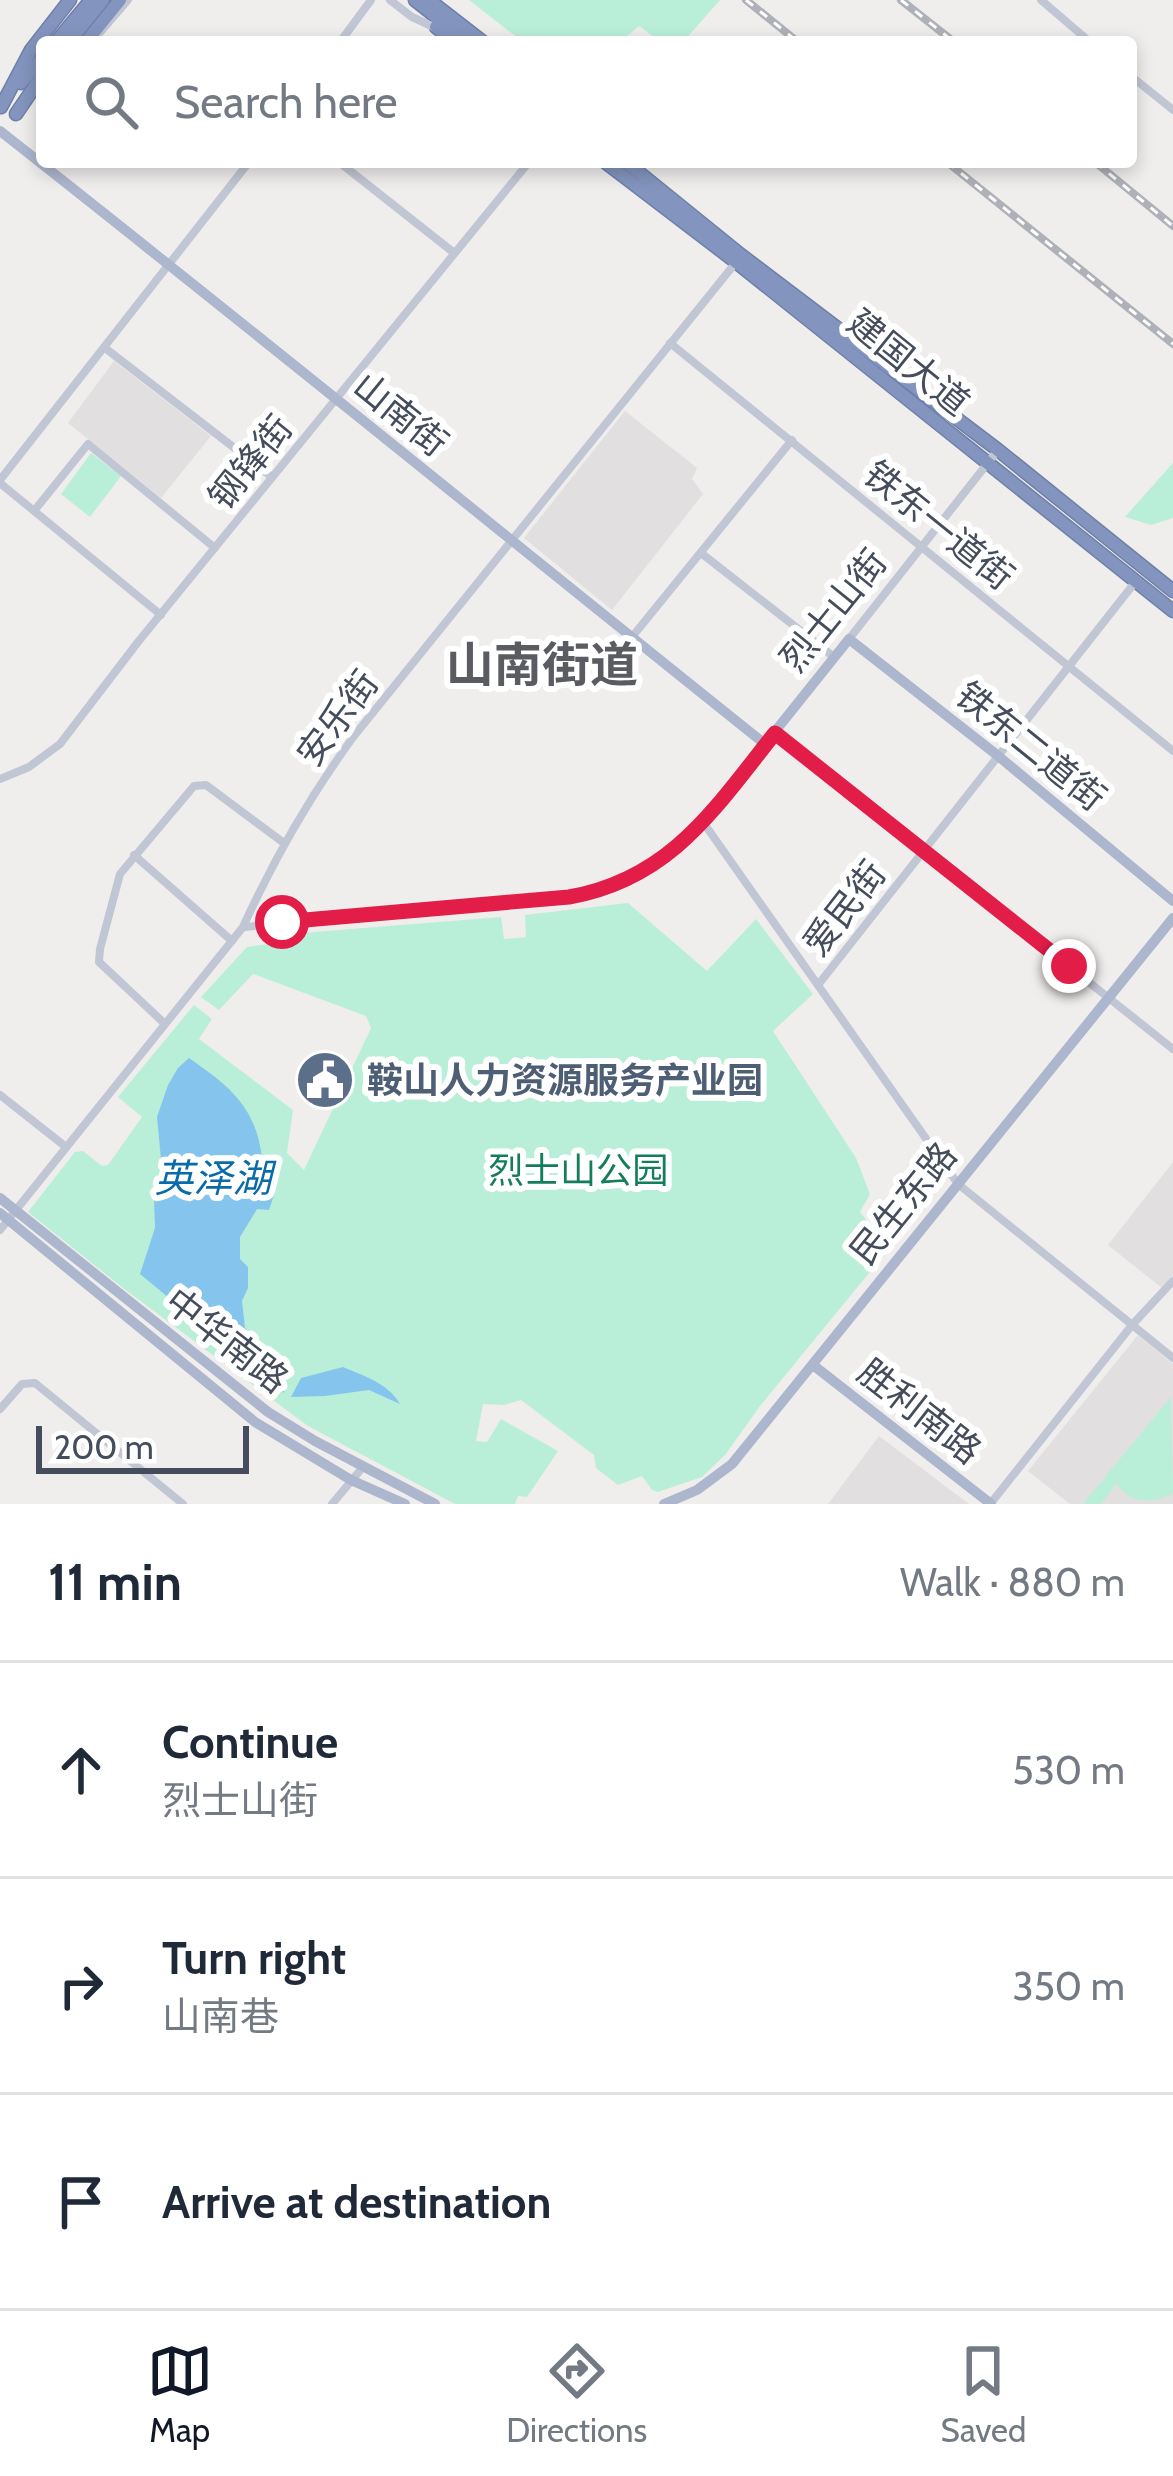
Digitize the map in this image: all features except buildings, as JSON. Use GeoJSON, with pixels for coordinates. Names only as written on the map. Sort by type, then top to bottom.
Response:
{"type":"FeatureCollection","features":[{"type":"Feature","properties":{"kind":"highway"},"geometry":{"type":"LineString","coordinates":[[42,36],[71,0]]}},
{"type":"Feature","properties":{"kind":"highway"},"geometry":{"type":"LineString","coordinates":[[49,36],[71,0]]}},
{"type":"Feature","properties":{"kind":"highway"},"geometry":{"type":"LineString","coordinates":[[61,36],[91,0]]}},
{"type":"Feature","properties":{"kind":"highway"},"geometry":{"type":"LineString","coordinates":[[87,36],[116,0]]}},
{"type":"Feature","properties":{"kind":"highway"},"geometry":{"type":"LineString","coordinates":[[86,36],[116,0]]}},
{"type":"Feature","properties":{"kind":"highway"},"geometry":{"type":"LineString","coordinates":[[403,0],[447,36]]}},
{"type":"Feature","properties":{"kind":"highway"},"geometry":{"type":"LineString","coordinates":[[415,0],[461,36]]}},
{"type":"Feature","properties":{"kind":"highway"},"geometry":{"type":"LineString","coordinates":[[433,0],[475,36]]}},
{"type":"Feature","properties":{"kind":"highway"},"geometry":{"type":"LineString","coordinates":[[1,108],[36,43]]}},
{"type":"Feature","properties":{"kind":"highway"},"geometry":{"type":"LineString","coordinates":[[19,76],[36,56]]}},
{"type":"Feature","properties":{"kind":"highway"},"geometry":{"type":"LineString","coordinates":[[1,108],[36,57]]}},
{"type":"Feature","properties":{"kind":"highway"},"geometry":{"type":"LineString","coordinates":[[20,109],[36,91]]}},
{"type":"Feature","properties":{"kind":"highway","name":"建国大道"},"geometry":{"type":"LineString","coordinates":[[613,168],[998,450],[1173,591]]}},
{"type":"Feature","properties":{"kind":"highway","name":"建国大道"},"geometry":{"type":"LineString","coordinates":[[635,168],[988,464],[1173,611]]}},
{"type":"Feature","properties":{"kind":"main road"},"geometry":{"type":"LineString","coordinates":[[1,133],[20,109]]}},
{"type":"Feature","properties":{"kind":"main road","name":"山南街"},"geometry":{"type":"LineString","coordinates":[[1,133],[36,160]]}},
{"type":"Feature","properties":{"kind":"main road","name":"山南街"},"geometry":{"type":"LineString","coordinates":[[46,168],[765,744]]}},
{"type":"Feature","properties":{"kind":"main road","name":"烈士山街"},"geometry":{"type":"LineString","coordinates":[[765,744],[849,639]]}},
{"type":"Feature","properties":{"kind":"main road","name":"铁东二道街"},"geometry":{"type":"LineString","coordinates":[[849,639],[1173,901]]}},
{"type":"Feature","properties":{"kind":"main road","name":"民生东路"},"geometry":{"type":"LineString","coordinates":[[664,1504],[697,1490],[732,1464],[1173,918]]}},
{"type":"Feature","properties":{"kind":"main road","name":"中华南路"},"geometry":{"type":"LineString","coordinates":[[0,1198],[6,1218],[255,1422],[352,1480],[405,1504]]}},
{"type":"Feature","properties":{"kind":"main road","name":"中华南路"},"geometry":{"type":"LineString","coordinates":[[6,1218],[315,1442],[435,1504]]}},
{"type":"Feature","properties":{"kind":"main road","name":"胜利南路"},"geometry":{"type":"LineString","coordinates":[[812,1365],[990,1504]]}},
{"type":"Feature","properties":{"kind":"street"},"geometry":{"type":"LineString","coordinates":[[86,36],[116,0]]}},
{"type":"Feature","properties":{"kind":"street"},"geometry":{"type":"LineString","coordinates":[[344,36],[371,0]]}},
{"type":"Feature","properties":{"kind":"street"},"geometry":{"type":"LineString","coordinates":[[390,0],[441,31]]}},
{"type":"Feature","properties":{"kind":"street"},"geometry":{"type":"LineString","coordinates":[[1041,0],[1083,36]]}},
{"type":"Feature","properties":{"kind":"street"},"geometry":{"type":"LineString","coordinates":[[1137,81],[1173,110]]}},
{"type":"Feature","properties":{"kind":"street"},"geometry":{"type":"LineString","coordinates":[[161,615],[0,482],[244,168]]}},
{"type":"Feature","properties":{"kind":"street"},"geometry":{"type":"LineString","coordinates":[[347,168],[453,252]]}},
{"type":"Feature","properties":{"kind":"street","name":"钢锋街"},"geometry":{"type":"LineString","coordinates":[[0,779],[29,767],[60,744],[524,168]]}},
{"type":"Feature","properties":{"kind":"street","name":"安乐街"},"geometry":{"type":"LineString","coordinates":[[6,1218],[243,927],[304,808],[354,736],[739,258]]}},
{"type":"Feature","properties":{"kind":"street","name":"铁东一道街"},"geometry":{"type":"LineString","coordinates":[[670,343],[1173,751]]}},
{"type":"Feature","properties":{"kind":"street"},"geometry":{"type":"LineString","coordinates":[[105,348],[272,477]]}},
{"type":"Feature","properties":{"kind":"street"},"geometry":{"type":"LineString","coordinates":[[632,637],[792,440]]}},
{"type":"Feature","properties":{"kind":"street"},"geometry":{"type":"LineString","coordinates":[[34,511],[88,444],[215,548]]}},
{"type":"Feature","properties":{"kind":"street","name":"烈士山街"},"geometry":{"type":"LineString","coordinates":[[849,639],[998,450]]}},
{"type":"Feature","properties":{"kind":"street"},"geometry":{"type":"LineString","coordinates":[[701,553],[834,657]]}},
{"type":"Feature","properties":{"kind":"street","name":"爱民街"},"geometry":{"type":"LineString","coordinates":[[818,985],[1136,581]]}},
{"type":"Feature","properties":{"kind":"street"},"geometry":{"type":"LineString","coordinates":[[775,733],[1173,1049]]}},
{"type":"Feature","properties":{"kind":"street","name":"烈士山街"},"geometry":{"type":"LineString","coordinates":[[243,927],[591,893],[613,887],[659,861],[704,822],[765,744]]}},
{"type":"Feature","properties":{"kind":"street"},"geometry":{"type":"LineString","coordinates":[[164,1023],[99,962],[120,874],[194,786],[206,784],[284,843]]}},
{"type":"Feature","properties":{"kind":"street"},"geometry":{"type":"LineString","coordinates":[[704,822],[958,1184],[1173,1358]]}},
{"type":"Feature","properties":{"kind":"street"},"geometry":{"type":"LineString","coordinates":[[134,855],[232,941]]}},
{"type":"Feature","properties":{"kind":"street"},"geometry":{"type":"LineString","coordinates":[[0,1095],[66,1147]]}},
{"type":"Feature","properties":{"kind":"street"},"geometry":{"type":"LineString","coordinates":[[990,1504],[1132,1325],[1173,1281]]}},
{"type":"Feature","properties":{"kind":"street"},"geometry":{"type":"LineString","coordinates":[[0,1409],[22,1384],[35,1383],[183,1504]]}},
{"type":"Feature","properties":{"kind":"street"},"geometry":{"type":"LineString","coordinates":[[332,1504],[364,1467]]}},
{"type":"Feature","properties":{"kind":"shaded area"},"geometry":{"type":"Polygon","coordinates":[[[114,361],[211,436],[161,498],[68,423],[114,361]]]}},
{"type":"Feature","properties":{"kind":"shaded area"},"geometry":{"type":"Polygon","coordinates":[[[625,411],[697,468],[692,479],[703,494],[612,610],[524,538],[625,411]]]}},
{"type":"Feature","properties":{"kind":"shaded area"},"geometry":{"type":"Polygon","coordinates":[[[1173,1162],[1173,1275],[1162,1288],[1108,1245],[1173,1162]]]}},
{"type":"Feature","properties":{"kind":"shaded area"},"geometry":{"type":"Polygon","coordinates":[[[1138,1335],[1173,1364],[1173,1504],[1070,1504],[1028,1471],[1138,1335]]]}},
{"type":"Feature","properties":{"kind":"shaded area"},"geometry":{"type":"Polygon","coordinates":[[[879,1436],[969,1504],[828,1504],[879,1436]]]}},
{"type":"Feature","properties":{"kind":"green space"},"geometry":{"type":"Polygon","coordinates":[[[469,0],[720,0],[688,36],[653,36],[639,26],[627,36],[515,36],[469,0]]]}},
{"type":"Feature","properties":{"kind":"green space"},"geometry":{"type":"Polygon","coordinates":[[[91,453],[121,476],[90,517],[61,494],[91,453]]]}},
{"type":"Feature","properties":{"kind":"green space"},"geometry":{"type":"Polygon","coordinates":[[[1173,463],[1173,518],[1151,525],[1125,517],[1173,463]]]}},
{"type":"Feature","properties":{"kind":"green space","name":"烈士山公园"},"geometry":{"type":"Polygon","coordinates":[[[628,903],[707,971],[756,919],[813,994],[773,1031],[856,1158],[870,1194],[860,1212],[872,1227],[879,1224],[897,1239],[725,1455],[702,1477],[658,1492],[642,1476],[618,1485],[596,1468],[594,1455],[521,1400],[483,1404],[476,1441],[487,1442],[501,1419],[558,1451],[527,1497],[518,1496],[515,1504],[455,1504],[308,1426],[28,1212],[75,1152],[83,1151],[102,1166],[108,1165],[142,1117],[118,1097],[194,1005],[212,1019],[199,1039],[293,1110],[287,1153],[304,1170],[371,1028],[366,1016],[253,974],[219,1010],[201,997],[247,947],[277,943],[277,935],[501,917],[504,939],[526,937],[525,915],[628,903]]]}},
{"type":"Feature","properties":{"kind":"green space"},"geometry":{"type":"Polygon","coordinates":[[[1171,1397],[1173,1493],[1142,1500],[1127,1495],[1117,1483],[1101,1504],[1083,1504],[1171,1397]]]}},
{"type":"Feature","properties":{"kind":"water","name":"英泽湖"},"geometry":{"type":"Polygon","coordinates":[[[189,1058],[222,1082],[247,1111],[275,1192],[269,1210],[257,1209],[240,1237],[240,1259],[248,1267],[248,1288],[242,1301],[245,1328],[286,1381],[284,1393],[140,1274],[155,1228],[154,1200],[162,1170],[157,1117],[168,1085],[189,1058]]]}},
{"type":"Feature","properties":{"kind":"water"},"geometry":{"type":"Polygon","coordinates":[[[343,1367],[382,1385],[400,1404],[369,1390],[291,1397],[301,1378],[343,1367]]]}},
{"type":"Feature","properties":{"kind":"railway"},"geometry":{"type":"LineString","coordinates":[[746,0],[791,36]]}},
{"type":"Feature","properties":{"kind":"railway"},"geometry":{"type":"LineString","coordinates":[[901,0],[946,36]]}},
{"type":"Feature","properties":{"kind":"railway"},"geometry":{"type":"LineString","coordinates":[[954,168],[1173,344]]}},
{"type":"Feature","properties":{"kind":"railway"},"geometry":{"type":"LineString","coordinates":[[1102,168],[1173,226]]}},
{"type":"Feature","properties":{"kind":"place","name":"鞍山人力资源服务产业园"},"geometry":{"type":"Point","coordinates":[325,1080]}},
{"type":"Feature","properties":{"kind":"district","name":"山南街道"},"geometry":{"type":"Point","coordinates":[542,665]}},
{"type":"Feature","properties":{"kind":"route"},"geometry":{"type":"LineString","coordinates":[[282,922],[569,897],[613,887],[683,842],[775,733],[1069,966]]}}]}
